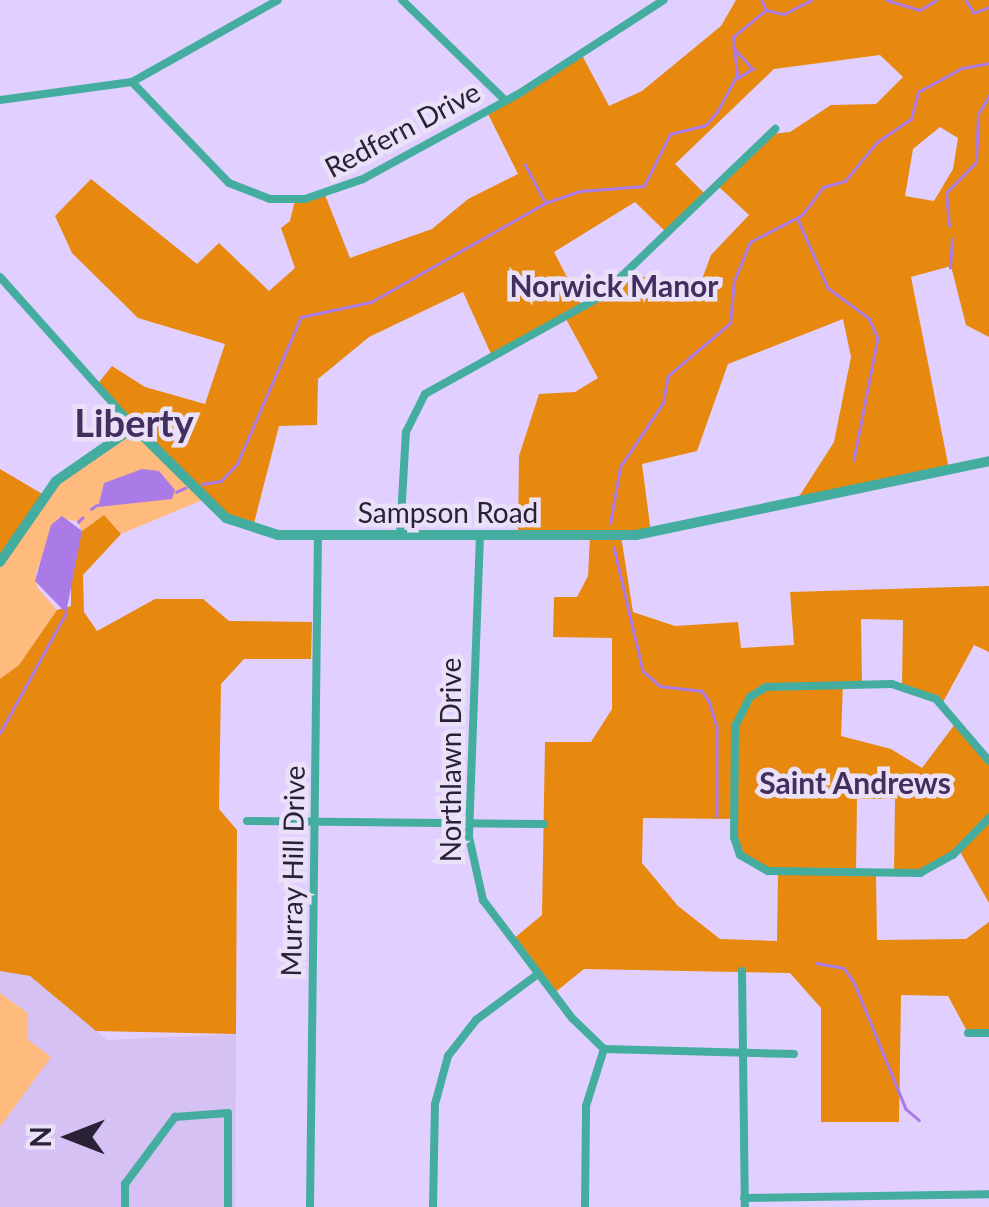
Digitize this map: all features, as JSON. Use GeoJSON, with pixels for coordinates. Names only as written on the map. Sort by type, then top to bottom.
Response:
{"type":"FeatureCollection","features":[{"type":"Feature","properties":{"kind":"street"},"geometry":{"type":"LineString","coordinates":[[0,100],[132,82],[278,0]]}},
{"type":"Feature","properties":{"kind":"street"},"geometry":{"type":"LineString","coordinates":[[402,0],[505,100]]}},
{"type":"Feature","properties":{"kind":"street","name":"Redfern Drive"},"geometry":{"type":"LineString","coordinates":[[132,82],[215,173],[254,195],[286,200],[340,190],[505,100],[664,0]]}},
{"type":"Feature","properties":{"kind":"street"},"geometry":{"type":"LineString","coordinates":[[400,535],[403,446],[424,394],[600,297],[775,129]]}},
{"type":"Feature","properties":{"kind":"street"},"geometry":{"type":"LineString","coordinates":[[0,277],[134,426],[56,481],[0,562]]}},
{"type":"Feature","properties":{"kind":"street","name":"Sampson Road"},"geometry":{"type":"LineString","coordinates":[[134,426],[235,524],[263,533],[651,532],[989,461]]}},
{"type":"Feature","properties":{"kind":"street","name":"Murray Hill Drive"},"geometry":{"type":"LineString","coordinates":[[310,1207],[318,535]]}},
{"type":"Feature","properties":{"kind":"street","name":"Northlawn Drive"},"geometry":{"type":"LineString","coordinates":[[480,535],[469,823],[478,891],[538,974],[604,1048]]}},
{"type":"Feature","properties":{"kind":"street"},"geometry":{"type":"LineString","coordinates":[[989,761],[936,699],[892,684],[766,687],[750,697],[735,726],[734,837],[740,854],[768,871],[920,873],[953,856],[989,818]]}},
{"type":"Feature","properties":{"kind":"street"},"geometry":{"type":"LineString","coordinates":[[246,821],[544,824]]}},
{"type":"Feature","properties":{"kind":"street"},"geometry":{"type":"LineString","coordinates":[[742,971],[744,1202],[989,1194]]}},
{"type":"Feature","properties":{"kind":"street"},"geometry":{"type":"LineString","coordinates":[[433,1207],[435,1104],[448,1056],[476,1020],[538,974]]}},
{"type":"Feature","properties":{"kind":"street"},"geometry":{"type":"LineString","coordinates":[[968,1033],[989,1033]]}},
{"type":"Feature","properties":{"kind":"street"},"geometry":{"type":"LineString","coordinates":[[585,1207],[586,1106],[604,1048],[794,1054]]}},
{"type":"Feature","properties":{"kind":"street"},"geometry":{"type":"LineString","coordinates":[[124,1207],[125,1184],[175,1117],[228,1113],[228,1207]]}},
{"type":"Feature","properties":{"kind":"street"},"geometry":{"type":"LineString","coordinates":[[913,1196],[913,1207]]}},
{"type":"Feature","properties":{"kind":"shaded area"},"geometry":{"type":"Polygon","coordinates":[[[736,0],[989,0],[989,337],[966,325],[951,266],[911,277],[949,469],[795,503],[834,442],[851,357],[843,319],[728,364],[697,451],[642,464],[651,533],[621,536],[633,612],[675,626],[738,622],[741,648],[794,645],[790,592],[989,586],[989,652],[974,645],[942,704],[902,686],[903,620],[861,619],[862,684],[843,684],[841,736],[891,749],[922,768],[958,720],[989,761],[989,903],[959,850],[935,867],[894,873],[895,799],[857,799],[856,872],[876,873],[877,940],[966,939],[989,922],[989,1033],[968,1033],[948,996],[901,995],[899,1122],[821,1122],[821,1008],[790,973],[584,969],[553,994],[512,940],[542,915],[545,742],[591,742],[612,709],[612,638],[553,637],[554,597],[577,597],[588,576],[590,536],[518,535],[519,456],[539,394],[575,392],[598,378],[566,319],[491,354],[463,292],[369,337],[318,379],[317,425],[279,426],[252,531],[235,524],[96,386],[112,366],[145,387],[205,404],[225,344],[138,318],[72,253],[55,216],[91,179],[197,264],[219,243],[269,291],[295,268],[281,228],[290,221],[295,200],[325,195],[350,258],[432,229],[468,199],[518,174],[486,110],[583,57],[609,106],[642,91],[721,26],[736,0]],[[880,55],[774,69],[675,164],[707,196],[669,235],[635,202],[554,252],[583,308],[631,271],[694,301],[711,255],[749,215],[718,186],[771,134],[790,132],[831,105],[876,104],[903,77],[880,55]],[[940,127],[913,149],[905,196],[934,201],[953,169],[958,138],[940,127]],[[643,818],[642,863],[678,906],[720,939],[777,941],[778,872],[740,855],[734,819],[643,818]]]}},
{"type":"Feature","properties":{"kind":"shaded area"},"geometry":{"type":"Polygon","coordinates":[[[131,425],[205,499],[121,534],[104,515],[82,531],[77,521],[57,519],[36,573],[37,587],[57,610],[19,665],[0,679],[0,562],[43,496],[131,425]]]}},
{"type":"Feature","properties":{"kind":"shaded area"},"geometry":{"type":"Polygon","coordinates":[[[0,469],[44,495],[0,562],[0,469]]]}},
{"type":"Feature","properties":{"kind":"shaded area"},"geometry":{"type":"Polygon","coordinates":[[[142,469],[159,471],[175,490],[172,499],[98,507],[104,483],[142,469]]]}},
{"type":"Feature","properties":{"kind":"shaded area"},"geometry":{"type":"Polygon","coordinates":[[[104,515],[121,534],[83,575],[84,612],[97,631],[155,599],[203,599],[229,621],[312,622],[311,659],[244,659],[221,684],[219,809],[237,830],[236,1034],[96,1031],[30,976],[0,971],[0,679],[19,665],[57,610],[71,606],[71,573],[82,531],[104,515]]]}},
{"type":"Feature","properties":{"kind":"shaded area"},"geometry":{"type":"Polygon","coordinates":[[[62,516],[82,531],[66,613],[35,581],[51,525],[62,516]]]}},
{"type":"Feature","properties":{"kind":"shaded area"},"geometry":{"type":"Polygon","coordinates":[[[0,971],[30,976],[107,1040],[236,1034],[235,1207],[0,1207],[0,971]]]}},
{"type":"Feature","properties":{"kind":"shaded area"},"geometry":{"type":"Polygon","coordinates":[[[0,993],[28,1013],[27,1039],[51,1057],[0,1127],[0,993]]]}},
{"type":"Feature","properties":{"kind":"waterway"},"geometry":{"type":"LineString","coordinates":[[762,0],[766,10],[784,14],[812,0]]}},
{"type":"Feature","properties":{"kind":"waterway"},"geometry":{"type":"LineString","coordinates":[[887,0],[920,10],[936,0]]}},
{"type":"Feature","properties":{"kind":"waterway"},"geometry":{"type":"LineString","coordinates":[[966,0],[974,13],[989,7]]}},
{"type":"Feature","properties":{"kind":"waterway"},"geometry":{"type":"LineString","coordinates":[[202,484],[221,481],[237,464],[301,317],[371,302],[545,203],[580,191],[644,186],[670,134],[706,125],[717,112],[737,75],[733,37],[766,10]]}},
{"type":"Feature","properties":{"kind":"waterway"},"geometry":{"type":"LineString","coordinates":[[733,47],[753,69],[737,79]]}},
{"type":"Feature","properties":{"kind":"waterway"},"geometry":{"type":"LineString","coordinates":[[610,524],[620,467],[663,403],[668,376],[730,323],[734,281],[750,242],[802,215],[823,187],[845,181],[877,142],[911,119],[918,92],[962,68],[989,63]]}},
{"type":"Feature","properties":{"kind":"waterway"},"geometry":{"type":"LineString","coordinates":[[949,226],[946,193],[976,162],[978,114],[989,96]]}},
{"type":"Feature","properties":{"kind":"waterway"},"geometry":{"type":"LineString","coordinates":[[525,164],[545,202]]}},
{"type":"Feature","properties":{"kind":"waterway"},"geometry":{"type":"LineString","coordinates":[[798,219],[828,288],[869,318],[878,338],[854,460]]}},
{"type":"Feature","properties":{"kind":"waterway"},"geometry":{"type":"LineString","coordinates":[[950,268],[952,239]]}},
{"type":"Feature","properties":{"kind":"waterway"},"geometry":{"type":"LineString","coordinates":[[176,492],[185,488]]}},
{"type":"Feature","properties":{"kind":"waterway"},"geometry":{"type":"LineString","coordinates":[[91,509],[97,505]]}},
{"type":"Feature","properties":{"kind":"waterway"},"geometry":{"type":"LineString","coordinates":[[78,522],[82,518]]}},
{"type":"Feature","properties":{"kind":"waterway"},"geometry":{"type":"LineString","coordinates":[[614,547],[643,671],[660,686],[702,691],[709,701],[717,727],[717,816]]}},
{"type":"Feature","properties":{"kind":"waterway"},"geometry":{"type":"LineString","coordinates":[[0,733],[66,613]]}},
{"type":"Feature","properties":{"kind":"waterway"},"geometry":{"type":"LineString","coordinates":[[816,963],[844,968],[854,982],[906,1109],[919,1120]]}},
{"type":"Feature","properties":{"kind":"district","name":"Norwick Manor"},"geometry":{"type":"Point","coordinates":[614,285]}},
{"type":"Feature","properties":{"kind":"district","name":"Liberty"},"geometry":{"type":"Point","coordinates":[134,423]}},
{"type":"Feature","properties":{"kind":"district","name":"Saint Andrews"},"geometry":{"type":"Point","coordinates":[855,782]}}]}
